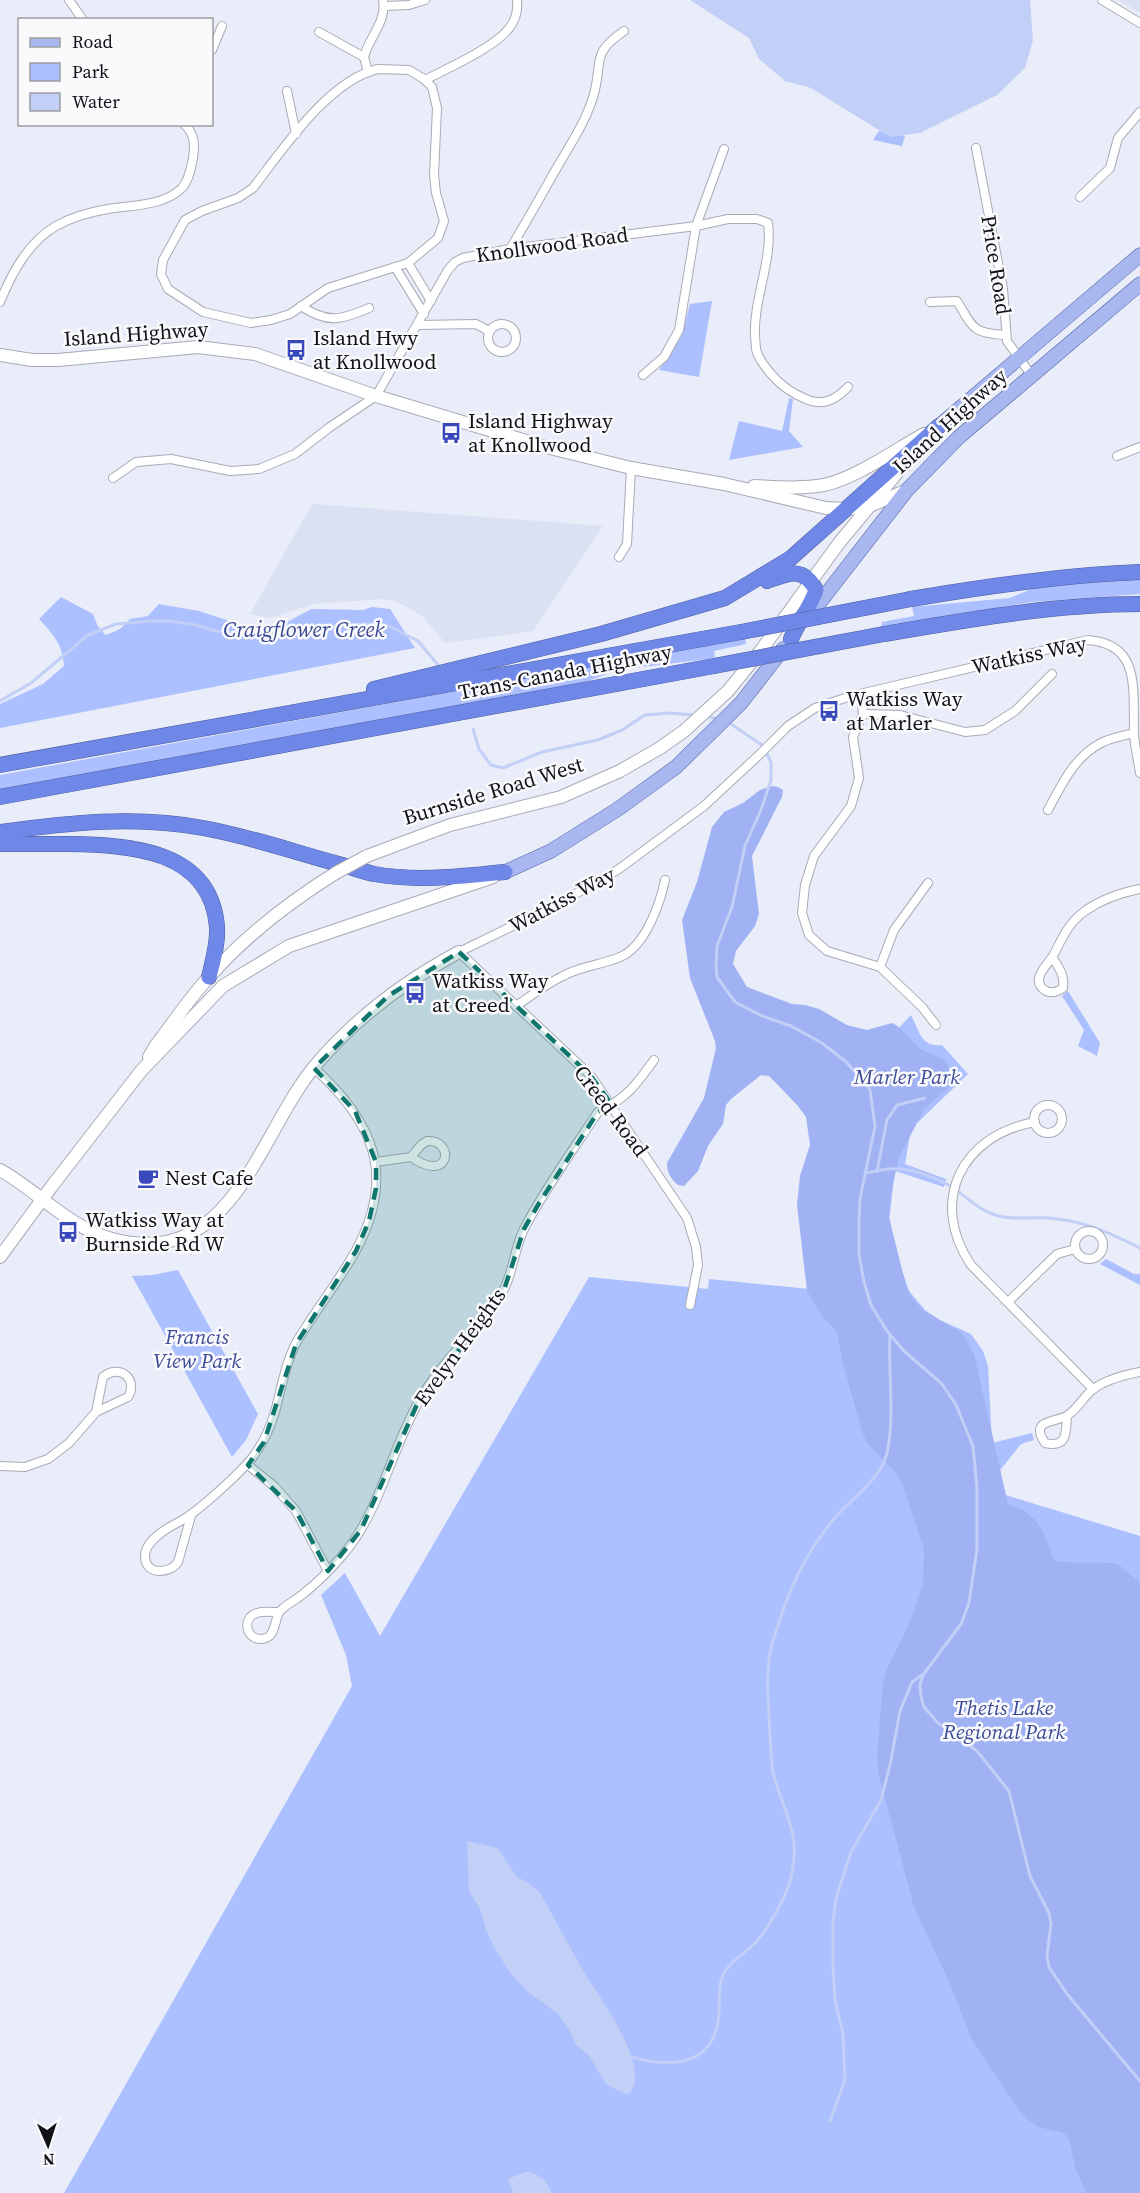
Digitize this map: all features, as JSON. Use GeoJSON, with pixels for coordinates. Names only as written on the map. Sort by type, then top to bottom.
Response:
{"type":"FeatureCollection","features":[{"type":"Feature","properties":{"kind":"highway"},"geometry":{"type":"LineString","coordinates":[[725,598],[791,558],[939,426]]}},
{"type":"Feature","properties":{"kind":"highway","name":"Trans-Canada Highway"},"geometry":{"type":"LineString","coordinates":[[0,765],[284,713],[335,706],[911,599],[1035,580],[1140,572]]}},
{"type":"Feature","properties":{"kind":"highway"},"geometry":{"type":"LineString","coordinates":[[284,713],[602,634],[725,598],[787,573],[802,574],[811,581],[816,590],[812,602],[797,624],[791,639]]}},
{"type":"Feature","properties":{"kind":"highway","name":"Trans-Canada Highway"},"geometry":{"type":"LineString","coordinates":[[0,797],[884,634],[981,618],[1140,604]]}},
{"type":"Feature","properties":{"kind":"highway"},"geometry":{"type":"LineString","coordinates":[[0,832],[96,821],[132,820],[204,828],[246,837],[374,874],[429,879],[506,872]]}},
{"type":"Feature","properties":{"kind":"highway"},"geometry":{"type":"LineString","coordinates":[[0,844],[98,844],[150,850],[170,858],[185,868],[199,882],[213,909],[217,926],[217,945],[209,977]]}},
{"type":"Feature","properties":{"kind":"main road","name":"Island Highway"},"geometry":{"type":"LineString","coordinates":[[939,426],[1140,255]]}},
{"type":"Feature","properties":{"kind":"main road","name":"Island Highway"},"geometry":{"type":"LineString","coordinates":[[907,490],[959,437],[1140,284]]}},
{"type":"Feature","properties":{"kind":"main road","name":"Burnside Road West"},"geometry":{"type":"LineString","coordinates":[[506,872],[551,851],[676,767],[737,707],[907,490]]}},
{"type":"Feature","properties":{"kind":"street"},"geometry":{"type":"LineString","coordinates":[[69,0],[82,18]]}},
{"type":"Feature","properties":{"kind":"street"},"geometry":{"type":"LineString","coordinates":[[368,72],[364,57],[380,24],[384,3],[409,5],[424,0]]}},
{"type":"Feature","properties":{"kind":"street"},"geometry":{"type":"LineString","coordinates":[[426,80],[498,40],[510,27],[516,15],[517,0]]}},
{"type":"Feature","properties":{"kind":"street"},"geometry":{"type":"LineString","coordinates":[[1102,0],[1140,23]]}},
{"type":"Feature","properties":{"kind":"street"},"geometry":{"type":"LineString","coordinates":[[213,48],[222,26]]}},
{"type":"Feature","properties":{"kind":"street"},"geometry":{"type":"LineString","coordinates":[[319,32],[364,57]]}},
{"type":"Feature","properties":{"kind":"street"},"geometry":{"type":"LineString","coordinates":[[510,249],[573,141],[587,111],[594,94],[601,52],[607,43],[624,32]]}},
{"type":"Feature","properties":{"kind":"street"},"geometry":{"type":"LineString","coordinates":[[396,69],[409,70],[426,80],[432,87],[437,108],[434,175],[436,193],[444,221],[438,238],[408,263],[328,288],[290,314],[251,323],[203,312],[168,289],[161,274],[163,260],[185,220],[199,212],[238,198],[253,188],[323,102],[362,73],[396,69]]}},
{"type":"Feature","properties":{"kind":"street"},"geometry":{"type":"LineString","coordinates":[[287,91],[296,134]]}},
{"type":"Feature","properties":{"kind":"street"},"geometry":{"type":"LineString","coordinates":[[1080,197],[1110,168],[1118,138],[1140,112]]}},
{"type":"Feature","properties":{"kind":"street"},"geometry":{"type":"LineString","coordinates":[[0,302],[17,266],[30,248],[56,226],[92,212],[158,201],[181,189],[189,174],[194,147],[192,134],[186,126]]}},
{"type":"Feature","properties":{"kind":"street","name":"Price Road"},"geometry":{"type":"LineString","coordinates":[[976,148],[1003,290],[1007,341],[1032,376]]}},
{"type":"Feature","properties":{"kind":"street"},"geometry":{"type":"LineString","coordinates":[[643,375],[664,357],[679,330],[696,226],[724,149]]}},
{"type":"Feature","properties":{"kind":"street","name":"Knollwood Road"},"geometry":{"type":"LineString","coordinates":[[376,396],[448,270],[455,262],[474,255],[510,249],[696,226],[729,219],[757,219],[768,224],[770,237],[760,286],[755,329],[756,353],[779,383],[796,395],[813,402],[828,402],[840,396],[848,387]]}},
{"type":"Feature","properties":{"kind":"street"},"geometry":{"type":"LineString","coordinates":[[408,263],[431,301]]}},
{"type":"Feature","properties":{"kind":"street"},"geometry":{"type":"LineString","coordinates":[[395,267],[424,314]]}},
{"type":"Feature","properties":{"kind":"street"},"geometry":{"type":"LineString","coordinates":[[930,302],[957,301],[975,329],[984,334],[1006,335]]}},
{"type":"Feature","properties":{"kind":"street"},"geometry":{"type":"LineString","coordinates":[[301,306],[314,315],[329,319],[346,318],[369,308]]}},
{"type":"Feature","properties":{"kind":"street"},"geometry":{"type":"LineString","coordinates":[[418,325],[476,324],[489,331]]}},
{"type":"Feature","properties":{"kind":"street","name":"Island Highway"},"geometry":{"type":"LineString","coordinates":[[0,355],[32,360],[58,360],[198,347],[255,354],[376,396],[546,447],[631,468],[724,484],[804,504],[846,509],[867,507],[907,490]]}},
{"type":"Feature","properties":{"kind":"street"},"geometry":{"type":"LineString","coordinates":[[114,478],[136,462],[171,459],[230,471],[259,470],[294,454],[376,396]]}},
{"type":"Feature","properties":{"kind":"street","name":"Island Highway"},"geometry":{"type":"LineString","coordinates":[[724,484],[783,488],[826,484],[852,474],[939,426]]}},
{"type":"Feature","properties":{"kind":"street","name":"Burnside Road West"},"geometry":{"type":"LineString","coordinates":[[141,1071],[156,1045],[209,977],[238,946],[274,914],[334,874],[367,856],[450,825],[561,797],[620,771],[684,731],[728,691],[762,649],[867,507],[939,426]]}},
{"type":"Feature","properties":{"kind":"street"},"geometry":{"type":"LineString","coordinates":[[1117,456],[1140,447]]}},
{"type":"Feature","properties":{"kind":"street"},"geometry":{"type":"LineString","coordinates":[[619,557],[627,544],[631,468]]}},
{"type":"Feature","properties":{"kind":"street","name":"Watkiss Way"},"geometry":{"type":"LineString","coordinates":[[0,1170],[92,1233],[119,1241],[148,1244],[176,1239],[191,1233],[214,1218],[239,1190],[291,1100],[314,1068],[337,1041],[388,996],[459,952],[556,905],[619,869],[704,806],[788,726],[815,708],[861,694],[1088,640],[1101,641],[1120,648],[1131,661],[1137,684],[1134,733],[1140,773]]}},
{"type":"Feature","properties":{"kind":"street"},"geometry":{"type":"LineString","coordinates":[[863,714],[900,715],[965,732],[985,730],[1016,711],[1052,674]]}},
{"type":"Feature","properties":{"kind":"street"},"geometry":{"type":"LineString","coordinates":[[861,694],[863,714],[853,737],[859,778],[851,806],[814,856],[805,885],[802,913],[809,935],[827,951],[880,967],[922,1007],[936,1025]]}},
{"type":"Feature","properties":{"kind":"street"},"geometry":{"type":"LineString","coordinates":[[1048,810],[1070,771],[1085,753],[1104,742],[1134,733]]}},
{"type":"Feature","properties":{"kind":"street","name":"Burnside Road West"},"geometry":{"type":"LineString","coordinates":[[0,1257],[141,1071],[224,986],[289,946],[506,872]]}},
{"type":"Feature","properties":{"kind":"street"},"geometry":{"type":"LineString","coordinates":[[516,1006],[564,975],[622,957],[634,949],[645,934],[663,891],[665,880]]}},
{"type":"Feature","properties":{"kind":"street"},"geometry":{"type":"LineString","coordinates":[[880,967],[894,930],[928,883]]}},
{"type":"Feature","properties":{"kind":"street"},"geometry":{"type":"LineString","coordinates":[[1052,957],[1063,933],[1083,912],[1113,895],[1140,889]]}},
{"type":"Feature","properties":{"kind":"street","name":"Creed Road"},"geometry":{"type":"LineString","coordinates":[[459,952],[591,1077],[687,1218],[692,1231],[698,1265],[690,1305]]}},
{"type":"Feature","properties":{"kind":"street","name":"Evelyn Heights"},"geometry":{"type":"LineString","coordinates":[[279,1612],[304,1594],[328,1571],[362,1530],[402,1431],[419,1400],[441,1369],[490,1311],[505,1287],[524,1229],[598,1112],[632,1091],[654,1060]]}},
{"type":"Feature","properties":{"kind":"street"},"geometry":{"type":"LineString","coordinates":[[191,1516],[178,1562],[174,1567],[162,1572],[153,1569],[147,1564],[145,1557],[147,1549],[168,1528],[191,1516],[248,1465],[264,1442],[296,1344],[356,1251],[369,1221],[376,1188],[376,1162],[368,1138],[355,1111],[338,1089],[314,1068]]}},
{"type":"Feature","properties":{"kind":"street"},"geometry":{"type":"LineString","coordinates":[[1035,1122],[1003,1131],[980,1146],[963,1167],[952,1204],[954,1230],[963,1254],[971,1265],[1093,1389]]}},
{"type":"Feature","properties":{"kind":"street"},"geometry":{"type":"LineString","coordinates":[[376,1162],[411,1157]]}},
{"type":"Feature","properties":{"kind":"street"},"geometry":{"type":"LineString","coordinates":[[1008,1302],[1057,1254],[1075,1249]]}},
{"type":"Feature","properties":{"kind":"street"},"geometry":{"type":"LineString","coordinates":[[0,1466],[25,1467],[48,1459],[69,1443],[96,1412],[128,1397],[132,1388],[126,1375],[117,1371],[103,1377],[96,1412]]}},
{"type":"Feature","properties":{"kind":"street"},"geometry":{"type":"LineString","coordinates":[[1067,1416],[1093,1389],[1122,1375],[1140,1372]]}},
{"type":"Feature","properties":{"kind":"street"},"geometry":{"type":"LineString","coordinates":[[248,1465],[274,1486],[296,1511],[328,1571]]}},
{"type":"Feature","properties":{"kind":"highlighted area"},"geometry":{"type":"Polygon","coordinates":[[[459,952],[591,1076],[612,1105],[598,1112],[538,1205],[524,1229],[505,1287],[490,1311],[419,1400],[361,1530],[328,1571],[296,1511],[248,1465],[264,1442],[296,1344],[356,1251],[369,1221],[376,1188],[376,1162],[355,1111],[314,1068],[388,996],[459,952]]]}},
{"type":"Feature","properties":{"kind":"shaded area"},"geometry":{"type":"Polygon","coordinates":[[[1118,0],[1140,0],[1140,13],[1118,0]]]}},
{"type":"Feature","properties":{"kind":"shaded area"},"geometry":{"type":"Polygon","coordinates":[[[312,504],[603,526],[533,631],[445,643],[423,617],[402,604],[385,599],[313,604],[270,618],[250,614],[312,504]]]}},
{"type":"Feature","properties":{"kind":"green space"},"geometry":{"type":"Polygon","coordinates":[[[879,131],[905,136],[902,146],[873,140],[879,131]]]}},
{"type":"Feature","properties":{"kind":"green space"},"geometry":{"type":"Polygon","coordinates":[[[712,301],[699,377],[659,370],[681,337],[690,304],[712,301]]]}},
{"type":"Feature","properties":{"kind":"green space"},"geometry":{"type":"Polygon","coordinates":[[[789,398],[793,399],[789,431],[803,447],[729,460],[739,421],[782,431],[789,398]]]}},
{"type":"Feature","properties":{"kind":"green space"},"geometry":{"type":"Polygon","coordinates":[[[1140,579],[1140,594],[1032,602],[882,627],[882,622],[914,616],[912,607],[1010,598],[1031,589],[1056,585],[1140,579]]]}},
{"type":"Feature","properties":{"kind":"green space"},"geometry":{"type":"Polygon","coordinates":[[[61,597],[93,614],[98,627],[106,635],[120,629],[130,619],[148,616],[159,604],[199,611],[245,626],[263,628],[280,626],[311,609],[363,610],[372,607],[390,609],[415,648],[0,728],[0,704],[43,684],[64,666],[62,652],[56,640],[39,619],[61,597]]]}},
{"type":"Feature","properties":{"kind":"green space"},"geometry":{"type":"Polygon","coordinates":[[[745,638],[746,644],[714,651],[715,657],[708,659],[618,670],[588,681],[564,686],[0,789],[0,775],[745,638]]]}},
{"type":"Feature","properties":{"kind":"green space","name":"Thetis Lake Regional Park"},"geometry":{"type":"Polygon","coordinates":[[[772,786],[783,790],[782,797],[752,856],[759,914],[755,926],[736,951],[733,964],[747,987],[792,1004],[819,1009],[847,1025],[867,1030],[892,1023],[917,1046],[946,1062],[949,1068],[950,1086],[925,1108],[899,1157],[891,1193],[889,1217],[906,1286],[911,1297],[924,1311],[962,1333],[974,1354],[1008,1504],[1025,1511],[1035,1520],[1045,1535],[1053,1558],[1058,1562],[1112,1563],[1119,1565],[1140,1583],[1140,2193],[1086,2193],[1075,2167],[1069,2139],[1064,2133],[1038,2127],[1018,2109],[971,2038],[951,1986],[914,1907],[879,1776],[877,1757],[883,1683],[887,1669],[909,1624],[923,1584],[924,1549],[903,1486],[895,1472],[867,1443],[862,1431],[843,1364],[837,1333],[823,1318],[807,1291],[797,1205],[800,1176],[810,1145],[806,1117],[769,1076],[761,1075],[726,1105],[723,1124],[708,1146],[698,1171],[684,1186],[676,1183],[668,1170],[667,1163],[704,1098],[716,1048],[690,978],[682,920],[697,882],[712,827],[724,812],[743,803],[760,790],[772,786]]]}},
{"type":"Feature","properties":{"kind":"green space"},"geometry":{"type":"Polygon","coordinates":[[[1068,991],[1100,1043],[1097,1056],[1078,1046],[1084,1030],[1062,996],[1068,991]]]}},
{"type":"Feature","properties":{"kind":"green space","name":"Marler Park"},"geometry":{"type":"Polygon","coordinates":[[[911,1015],[925,1041],[929,1044],[942,1045],[968,1074],[911,1129],[905,1164],[946,1179],[944,1187],[895,1171],[888,1229],[909,1291],[925,1310],[940,1320],[971,1334],[983,1351],[988,1366],[992,1443],[1032,1433],[1034,1440],[1021,1444],[997,1474],[999,1493],[1140,1536],[1140,2193],[64,2193],[352,1686],[346,1655],[321,1595],[345,1573],[380,1636],[589,1277],[708,1289],[709,1279],[870,1295],[855,1074],[911,1015]]]}},
{"type":"Feature","properties":{"kind":"green space"},"geometry":{"type":"Polygon","coordinates":[[[1106,1259],[1134,1274],[1140,1274],[1140,1285],[1100,1264],[1106,1259]]]}},
{"type":"Feature","properties":{"kind":"green space","name":"Francis View Park"},"geometry":{"type":"Polygon","coordinates":[[[178,1270],[258,1414],[246,1440],[232,1457],[132,1276],[178,1270]]]}},
{"type":"Feature","properties":{"kind":"water"},"geometry":{"type":"Polygon","coordinates":[[[690,0],[1030,0],[1033,40],[1025,68],[997,95],[920,133],[890,137],[811,88],[785,81],[759,59],[749,38],[690,0]]]}},
{"type":"Feature","properties":{"kind":"water"},"geometry":{"type":"Polygon","coordinates":[[[467,1841],[498,1848],[516,1876],[540,1893],[612,2017],[630,2053],[635,2070],[634,2085],[627,2095],[606,2084],[589,2056],[576,2045],[570,2031],[558,2014],[528,1992],[511,1974],[495,1949],[480,1909],[469,1891],[467,1841]]]}},
{"type":"Feature","properties":{"kind":"water"},"geometry":{"type":"Polygon","coordinates":[[[525,2172],[534,2173],[542,2178],[551,2193],[513,2193],[508,2179],[525,2172]]]}},
{"type":"Feature","properties":{"kind":"waterway","name":"Craigflower Creek"},"geometry":{"type":"LineString","coordinates":[[0,701],[31,683],[88,635],[116,624],[152,621],[170,621],[216,631],[238,633],[366,624],[389,626],[418,641],[438,665]]}},
{"type":"Feature","properties":{"kind":"waterway","name":"Craigflower Creek"},"geometry":{"type":"LineString","coordinates":[[473,729],[479,749],[491,765],[503,768],[542,752],[598,740],[622,730],[645,715],[669,713],[695,715]]}},
{"type":"Feature","properties":{"kind":"waterway","name":"Craigflower Creek"},"geometry":{"type":"LineString","coordinates":[[705,716],[719,719]]}},
{"type":"Feature","properties":{"kind":"waterway","name":"Craigflower Creek"},"geometry":{"type":"LineString","coordinates":[[728,722],[762,745],[771,762],[771,780],[745,846],[732,907],[717,946],[717,977],[735,1002],[762,1016],[791,1026],[822,1043],[845,1061],[870,1090],[875,1126],[860,1199],[859,1221],[859,1254],[864,1282],[871,1305],[887,1331],[904,1351],[942,1384],[956,1405],[973,1446],[977,1488],[977,1549],[969,1603],[961,1624],[923,1675],[920,1685],[924,1707],[937,1722],[977,1751],[1009,1791],[1030,1876],[1049,1913],[1051,1924],[1047,1956],[1049,1967],[1067,1994],[1140,2081]]}},
{"type":"Feature","properties":{"kind":"waterway"},"geometry":{"type":"LineString","coordinates":[[877,1171],[887,1120],[897,1105],[925,1098]]}},
{"type":"Feature","properties":{"kind":"waterway"},"geometry":{"type":"LineString","coordinates":[[866,1173],[884,1169],[903,1169],[919,1173],[947,1184],[977,1206],[998,1216],[1049,1218],[1074,1222],[1107,1232],[1140,1248]]}},
{"type":"Feature","properties":{"kind":"waterway"},"geometry":{"type":"LineString","coordinates":[[631,2057],[672,2062],[696,2056],[706,2048],[718,2022],[720,1988],[725,1971],[761,1936],[789,1886],[794,1842],[772,1768],[768,1688],[770,1652],[790,1592],[804,1563],[833,1520],[872,1480],[884,1462],[891,1425],[890,1335]]}},
{"type":"Feature","properties":{"kind":"waterway"},"geometry":{"type":"LineString","coordinates":[[830,2121],[845,2080],[843,2034],[835,2001],[833,1966],[833,1921],[836,1898],[851,1852],[881,1800],[900,1711],[912,1682],[922,1675]]}},
{"type":"Feature","properties":{"kind":"place","name":"Island Hwy at Knollwood"},"geometry":{"type":"Point","coordinates":[296,350]}},
{"type":"Feature","properties":{"kind":"place","name":"Island Highway at Knollwood"},"geometry":{"type":"Point","coordinates":[451,433]}},
{"type":"Feature","properties":{"kind":"place","name":"Watkiss Way at Marler"},"geometry":{"type":"Point","coordinates":[829,711]}},
{"type":"Feature","properties":{"kind":"place","name":"Watkiss Way at Creed"},"geometry":{"type":"Point","coordinates":[415,993]}},
{"type":"Feature","properties":{"kind":"place","name":"Nest Cafe"},"geometry":{"type":"Point","coordinates":[148,1178]}},
{"type":"Feature","properties":{"kind":"place","name":"Watkiss Way at Burnside Rd W"},"geometry":{"type":"Point","coordinates":[68,1232]}}]}
